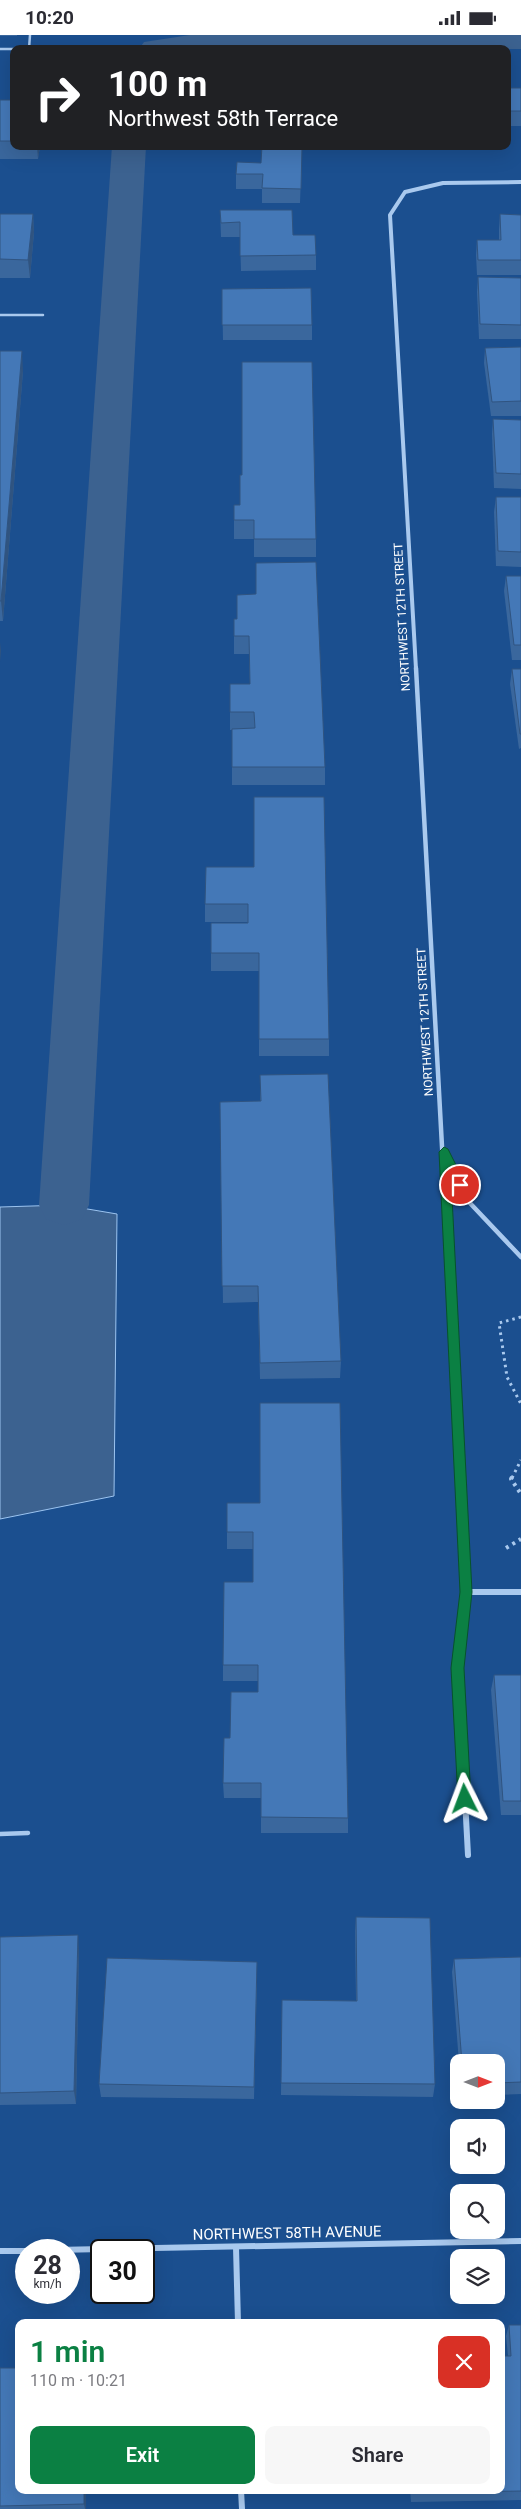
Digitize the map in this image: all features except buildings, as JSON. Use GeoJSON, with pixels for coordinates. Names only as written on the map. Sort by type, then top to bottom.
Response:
{"type":"FeatureCollection","features":[{"type":"Feature","properties":{"kind":"street","name":"NORTHWEST 12TH STREET"},"geometry":{"type":"LineString","coordinates":[[468,1855],[458,1668],[466,1592],[444,1152],[390,215],[405,192],[443,183],[521,182]]}},
{"type":"Feature","properties":{"kind":"street"},"geometry":{"type":"LineString","coordinates":[[444,1152],[468,1201],[521,1257]]}},
{"type":"Feature","properties":{"kind":"street"},"geometry":{"type":"LineString","coordinates":[[466,1592],[521,1592]]}},
{"type":"Feature","properties":{"kind":"street","name":"NORTHWEST 58TH AVENUE"},"geometry":{"type":"LineString","coordinates":[[80,2250],[521,2241]]}},
{"type":"Feature","properties":{"kind":"street"},"geometry":{"type":"LineString","coordinates":[[236,2247],[238,2319]]}},
{"type":"Feature","properties":{"kind":"street"},"geometry":{"type":"LineString","coordinates":[[0,2251],[15,2251]]}},
{"type":"Feature","properties":{"kind":"street"},"geometry":{"type":"LineString","coordinates":[[241,2494],[242,2509]]}},
{"type":"Feature","properties":{"kind":"lane"},"geometry":{"type":"LineString","coordinates":[[0,315],[43,315]]}},
{"type":"Feature","properties":{"kind":"lane"},"geometry":{"type":"LineString","coordinates":[[0,1834],[28,1833]]}},
{"type":"Feature","properties":{"kind":"path"},"geometry":{"type":"LineString","coordinates":[[521,1317],[499,1323],[507,1377],[521,1404]]}},
{"type":"Feature","properties":{"kind":"path"},"geometry":{"type":"LineString","coordinates":[[521,1460],[511,1479],[521,1494]]}},
{"type":"Feature","properties":{"kind":"path"},"geometry":{"type":"LineString","coordinates":[[506,1548],[521,1539]]}},
{"type":"Feature","properties":{"kind":"water"},"geometry":{"type":"Polygon","coordinates":[[[64,1205],[117,1214],[114,1496],[0,1519],[0,1207],[64,1205]]]}},
{"type":"Feature","properties":{"kind":"waterway"},"geometry":{"type":"LineString","coordinates":[[190,45],[521,39]]}},
{"type":"Feature","properties":{"kind":"waterway"},"geometry":{"type":"LineString","coordinates":[[64,1205],[129,150]]}},
{"type":"Feature","properties":{"kind":"route"},"geometry":{"type":"LineString","coordinates":[[460,1185],[444,1152],[466,1592],[458,1668],[465,1799]]}}]}
